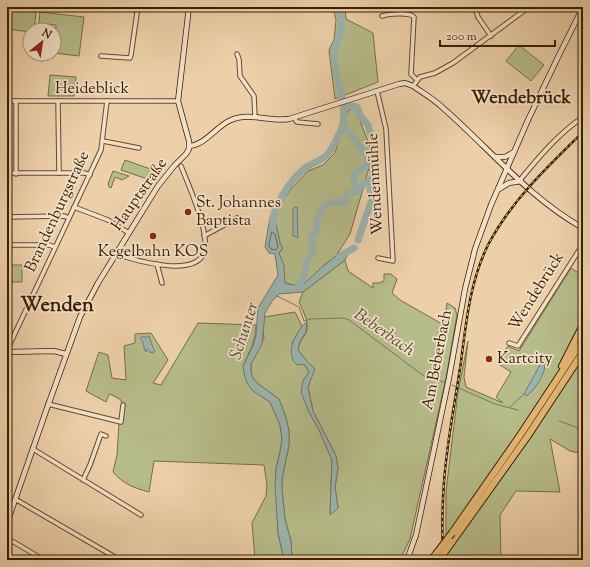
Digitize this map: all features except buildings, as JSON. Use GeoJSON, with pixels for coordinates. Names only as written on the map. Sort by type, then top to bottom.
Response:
{"type":"FeatureCollection","features":[{"type":"Feature","properties":{"kind":"highway"},"geometry":{"type":"LineString","coordinates":[[544,399],[583,325]]}},
{"type":"Feature","properties":{"kind":"highway"},"geometry":{"type":"LineString","coordinates":[[431,560],[522,434],[583,340]]}},
{"type":"Feature","properties":{"kind":"highway"},"geometry":{"type":"LineString","coordinates":[[439,560],[527,437],[583,352]]}},
{"type":"Feature","properties":{"kind":"main road"},"geometry":{"type":"LineString","coordinates":[[189,7],[178,100],[189,146],[201,143],[222,125],[231,120],[243,117],[275,120],[294,118],[402,83],[413,86],[444,108],[551,208],[583,228]]}},
{"type":"Feature","properties":{"kind":"main road","name":"Am Beberbach"},"geometry":{"type":"LineString","coordinates":[[407,560],[418,526],[449,378],[468,276],[480,236],[514,152],[558,55],[583,8]]}},
{"type":"Feature","properties":{"kind":"main road","name":"Hauptstraße"},"geometry":{"type":"LineString","coordinates":[[7,523],[76,326],[89,300],[158,186],[186,154],[189,146]]}},
{"type":"Feature","properties":{"kind":"main road"},"geometry":{"type":"LineString","coordinates":[[495,157],[505,157],[514,152]]}},
{"type":"Feature","properties":{"kind":"main road"},"geometry":{"type":"LineString","coordinates":[[497,192],[503,186],[520,180]]}},
{"type":"Feature","properties":{"kind":"main road"},"geometry":{"type":"LineString","coordinates":[[7,352],[54,351],[66,354]]}},
{"type":"Feature","properties":{"kind":"street"},"geometry":{"type":"LineString","coordinates":[[101,56],[130,58],[137,13],[139,9],[148,9],[151,7]]}},
{"type":"Feature","properties":{"kind":"street"},"geometry":{"type":"LineString","coordinates":[[475,7],[478,17],[490,36]]}},
{"type":"Feature","properties":{"kind":"street"},"geometry":{"type":"LineString","coordinates":[[413,86],[420,77],[435,73],[447,67],[529,7]]}},
{"type":"Feature","properties":{"kind":"street"},"geometry":{"type":"LineString","coordinates":[[382,16],[388,14],[410,14],[414,17],[411,74],[417,80]]}},
{"type":"Feature","properties":{"kind":"street"},"geometry":{"type":"LineString","coordinates":[[236,54],[239,59],[240,76],[254,96],[255,117]]}},
{"type":"Feature","properties":{"kind":"street","name":"Wendenmühle"},"geometry":{"type":"LineString","coordinates":[[377,91],[386,129],[393,261],[378,258]]}},
{"type":"Feature","properties":{"kind":"street","name":"Heideblick"},"geometry":{"type":"LineString","coordinates":[[7,102],[178,100]]}},
{"type":"Feature","properties":{"kind":"street"},"geometry":{"type":"LineString","coordinates":[[16,101],[16,174]]}},
{"type":"Feature","properties":{"kind":"street"},"geometry":{"type":"LineString","coordinates":[[58,101],[59,173]]}},
{"type":"Feature","properties":{"kind":"street","name":"Brandenburgstraße"},"geometry":{"type":"LineString","coordinates":[[7,352],[8,346],[101,150],[108,101]]}},
{"type":"Feature","properties":{"kind":"street"},"geometry":{"type":"LineString","coordinates":[[520,180],[547,148],[583,117]]}},
{"type":"Feature","properties":{"kind":"street"},"geometry":{"type":"LineString","coordinates":[[294,118],[297,122],[318,124]]}},
{"type":"Feature","properties":{"kind":"street"},"geometry":{"type":"LineString","coordinates":[[103,141],[138,148]]}},
{"type":"Feature","properties":{"kind":"street"},"geometry":{"type":"LineString","coordinates":[[116,254],[164,266],[192,264],[202,256],[205,250],[204,236],[198,211],[181,166]]}},
{"type":"Feature","properties":{"kind":"street"},"geometry":{"type":"LineString","coordinates":[[7,174],[85,173],[90,175]]}},
{"type":"Feature","properties":{"kind":"street"},"geometry":{"type":"LineString","coordinates":[[74,207],[108,220],[129,233]]}},
{"type":"Feature","properties":{"kind":"street"},"geometry":{"type":"LineString","coordinates":[[7,217],[64,216],[69,218]]}},
{"type":"Feature","properties":{"kind":"street"},"geometry":{"type":"LineString","coordinates":[[204,236],[237,218]]}},
{"type":"Feature","properties":{"kind":"street","name":"Wendebrück"},"geometry":{"type":"LineString","coordinates":[[509,343],[518,346],[583,244]]}},
{"type":"Feature","properties":{"kind":"street"},"geometry":{"type":"LineString","coordinates":[[7,245],[49,245],[55,247]]}},
{"type":"Feature","properties":{"kind":"street"},"geometry":{"type":"LineString","coordinates":[[158,264],[162,283]]}},
{"type":"Feature","properties":{"kind":"street"},"geometry":{"type":"LineString","coordinates":[[48,404],[121,422],[123,405]]}},
{"type":"Feature","properties":{"kind":"street"},"geometry":{"type":"LineString","coordinates":[[83,480],[101,434],[106,436]]}},
{"type":"Feature","properties":{"kind":"street"},"geometry":{"type":"LineString","coordinates":[[33,450],[141,515]]}},
{"type":"Feature","properties":{"kind":"street"},"geometry":{"type":"LineString","coordinates":[[15,499],[120,560]]}},
{"type":"Feature","properties":{"kind":"street"},"geometry":{"type":"LineString","coordinates":[[7,538],[44,560]]}},
{"type":"Feature","properties":{"kind":"green space"},"geometry":{"type":"Polygon","coordinates":[[[333,7],[345,7],[346,19],[373,33],[378,82],[335,99],[329,50],[334,40],[336,20],[333,7]]]}},
{"type":"Feature","properties":{"kind":"green space"},"geometry":{"type":"Polygon","coordinates":[[[7,8],[36,12],[35,22],[22,22],[22,31],[7,29],[7,8]]]}},
{"type":"Feature","properties":{"kind":"green space"},"geometry":{"type":"Polygon","coordinates":[[[40,12],[84,17],[79,56],[62,54],[62,22],[39,22],[40,12]]]}},
{"type":"Feature","properties":{"kind":"green space"},"geometry":{"type":"Polygon","coordinates":[[[519,45],[544,65],[531,81],[506,61],[519,45]]]}},
{"type":"Feature","properties":{"kind":"green space"},"geometry":{"type":"Polygon","coordinates":[[[50,75],[76,77],[74,96],[48,96],[50,75]]]}},
{"type":"Feature","properties":{"kind":"green space"},"geometry":{"type":"Polygon","coordinates":[[[355,108],[373,154],[350,234],[336,256],[306,283],[298,286],[285,283],[279,253],[282,249],[274,216],[270,217],[292,188],[308,171],[323,165],[335,153],[348,110],[355,108]]]}},
{"type":"Feature","properties":{"kind":"green space"},"geometry":{"type":"Polygon","coordinates":[[[125,160],[159,172],[153,181],[121,170],[125,160]]]}},
{"type":"Feature","properties":{"kind":"green space"},"geometry":{"type":"Polygon","coordinates":[[[113,171],[129,176],[122,180],[115,177],[111,188],[108,184],[113,171]]]}},
{"type":"Feature","properties":{"kind":"green space"},"geometry":{"type":"Polygon","coordinates":[[[345,260],[348,271],[373,288],[373,283],[384,281],[384,274],[391,274],[397,279],[392,293],[400,300],[444,325],[447,303],[455,308],[457,315],[446,378],[410,539],[400,560],[292,560],[291,541],[285,519],[282,490],[282,479],[289,445],[289,431],[279,399],[257,383],[251,372],[251,364],[264,338],[264,317],[295,312],[302,326],[292,343],[301,364],[305,365],[309,372],[303,381],[308,410],[319,430],[332,460],[330,514],[338,507],[335,487],[338,468],[336,456],[313,411],[308,386],[314,369],[298,350],[300,342],[307,329],[306,317],[299,302],[303,292],[345,260]]]}},
{"type":"Feature","properties":{"kind":"green space"},"geometry":{"type":"Polygon","coordinates":[[[11,265],[22,265],[22,282],[12,282],[11,265]]]}},
{"type":"Feature","properties":{"kind":"green space"},"geometry":{"type":"Polygon","coordinates":[[[571,268],[583,276],[583,454],[570,451],[550,439],[560,492],[516,491],[500,515],[501,560],[446,560],[446,491],[458,392],[468,341],[464,377],[466,387],[503,403],[496,397],[511,372],[497,363],[508,346],[519,351],[571,268]]]}},
{"type":"Feature","properties":{"kind":"green space"},"geometry":{"type":"Polygon","coordinates":[[[198,323],[256,325],[256,331],[250,351],[243,366],[262,397],[270,402],[280,425],[282,439],[276,469],[277,510],[278,533],[284,560],[255,560],[252,523],[266,496],[267,485],[264,465],[154,461],[149,492],[129,485],[113,472],[117,455],[119,423],[122,423],[125,404],[121,402],[121,400],[109,394],[106,402],[86,391],[99,352],[108,355],[112,378],[126,380],[124,346],[135,343],[135,334],[151,333],[168,360],[153,383],[161,385],[198,323]]]}},
{"type":"Feature","properties":{"kind":"water"},"geometry":{"type":"Polygon","coordinates":[[[297,207],[298,237],[293,236],[293,209],[297,207]]]}},
{"type":"Feature","properties":{"kind":"water"},"geometry":{"type":"Polygon","coordinates":[[[274,215],[280,243],[283,248],[279,253],[284,265],[285,283],[298,286],[305,283],[337,255],[349,252],[345,260],[303,292],[279,294],[272,301],[265,313],[262,344],[251,364],[251,372],[257,383],[279,399],[289,431],[289,445],[282,479],[282,490],[285,519],[291,541],[292,560],[284,560],[278,533],[275,487],[276,469],[282,439],[280,425],[270,402],[253,391],[247,383],[243,366],[253,346],[256,335],[258,308],[278,275],[275,254],[269,253],[265,247],[270,217],[274,215]]]}},
{"type":"Feature","properties":{"kind":"water"},"geometry":{"type":"Polygon","coordinates":[[[307,321],[306,332],[300,341],[298,350],[315,369],[308,387],[313,411],[336,456],[338,468],[335,487],[338,508],[330,515],[332,460],[301,392],[303,381],[309,372],[305,365],[297,365],[295,363],[292,359],[291,352],[295,338],[307,321]]]}},
{"type":"Feature","properties":{"kind":"water"},"geometry":{"type":"Polygon","coordinates":[[[143,336],[146,338],[149,336],[155,351],[153,353],[147,349],[146,352],[144,349],[140,338],[143,336]]]}},
{"type":"Feature","properties":{"kind":"water"},"geometry":{"type":"Polygon","coordinates":[[[545,362],[544,371],[539,381],[527,396],[524,394],[525,392],[541,363],[545,362]]]}},
{"type":"Feature","properties":{"kind":"waterway","name":"Schunter"},"geometry":{"type":"LineString","coordinates":[[273,225],[275,210],[283,194],[294,179],[305,168],[326,156],[336,141],[343,123],[344,114],[342,95],[335,66],[334,54],[341,31],[340,7]]}},
{"type":"Feature","properties":{"kind":"waterway"},"geometry":{"type":"LineString","coordinates":[[344,105],[357,107],[361,117],[368,125],[376,152],[377,164],[372,172],[375,178],[370,189],[372,199],[358,240]]}},
{"type":"Feature","properties":{"kind":"waterway"},"geometry":{"type":"LineString","coordinates":[[298,286],[303,278],[309,257],[313,253],[313,242],[311,238],[317,231],[316,224],[321,211],[327,203],[346,202],[346,196],[350,192],[357,192],[358,187],[354,180],[355,173],[365,167],[368,163],[367,156],[343,125]]}},
{"type":"Feature","properties":{"kind":"waterway"},"geometry":{"type":"LineString","coordinates":[[358,189],[373,176]]}},
{"type":"Feature","properties":{"kind":"waterway"},"geometry":{"type":"LineString","coordinates":[[340,256],[354,248]]}},
{"type":"Feature","properties":{"kind":"waterway","name":"Beberbach"},"geometry":{"type":"LineString","coordinates":[[277,296],[299,307],[304,321],[310,319],[344,318],[349,320],[424,376],[444,382]]}},
{"type":"Feature","properties":{"kind":"waterway","name":"Beberbach"},"geometry":{"type":"LineString","coordinates":[[452,385],[495,404],[518,410]]}},
{"type":"Feature","properties":{"kind":"waterway"},"geometry":{"type":"LineString","coordinates":[[510,407],[524,394]]}},
{"type":"Feature","properties":{"kind":"waterway","name":"Beberbach"},"geometry":{"type":"LineString","coordinates":[[559,421],[578,428],[583,432]]}},
{"type":"Feature","properties":{"kind":"railway"},"geometry":{"type":"LineString","coordinates":[[443,560],[443,502],[447,452],[467,317],[477,273],[488,245],[497,229],[519,199],[583,132]]}},
{"type":"Feature","properties":{"kind":"place","name":"St. Johannes Baptista"},"geometry":{"type":"Point","coordinates":[188,212]}},
{"type":"Feature","properties":{"kind":"place","name":"Kegelbahn KOS"},"geometry":{"type":"Point","coordinates":[153,236]}},
{"type":"Feature","properties":{"kind":"place","name":"Kartcity"},"geometry":{"type":"Point","coordinates":[489,359]}},
{"type":"Feature","properties":{"kind":"district","name":"Wendebrück"},"geometry":{"type":"Point","coordinates":[521,99]}},
{"type":"Feature","properties":{"kind":"district","name":"Wenden"},"geometry":{"type":"Point","coordinates":[57,306]}}]}
